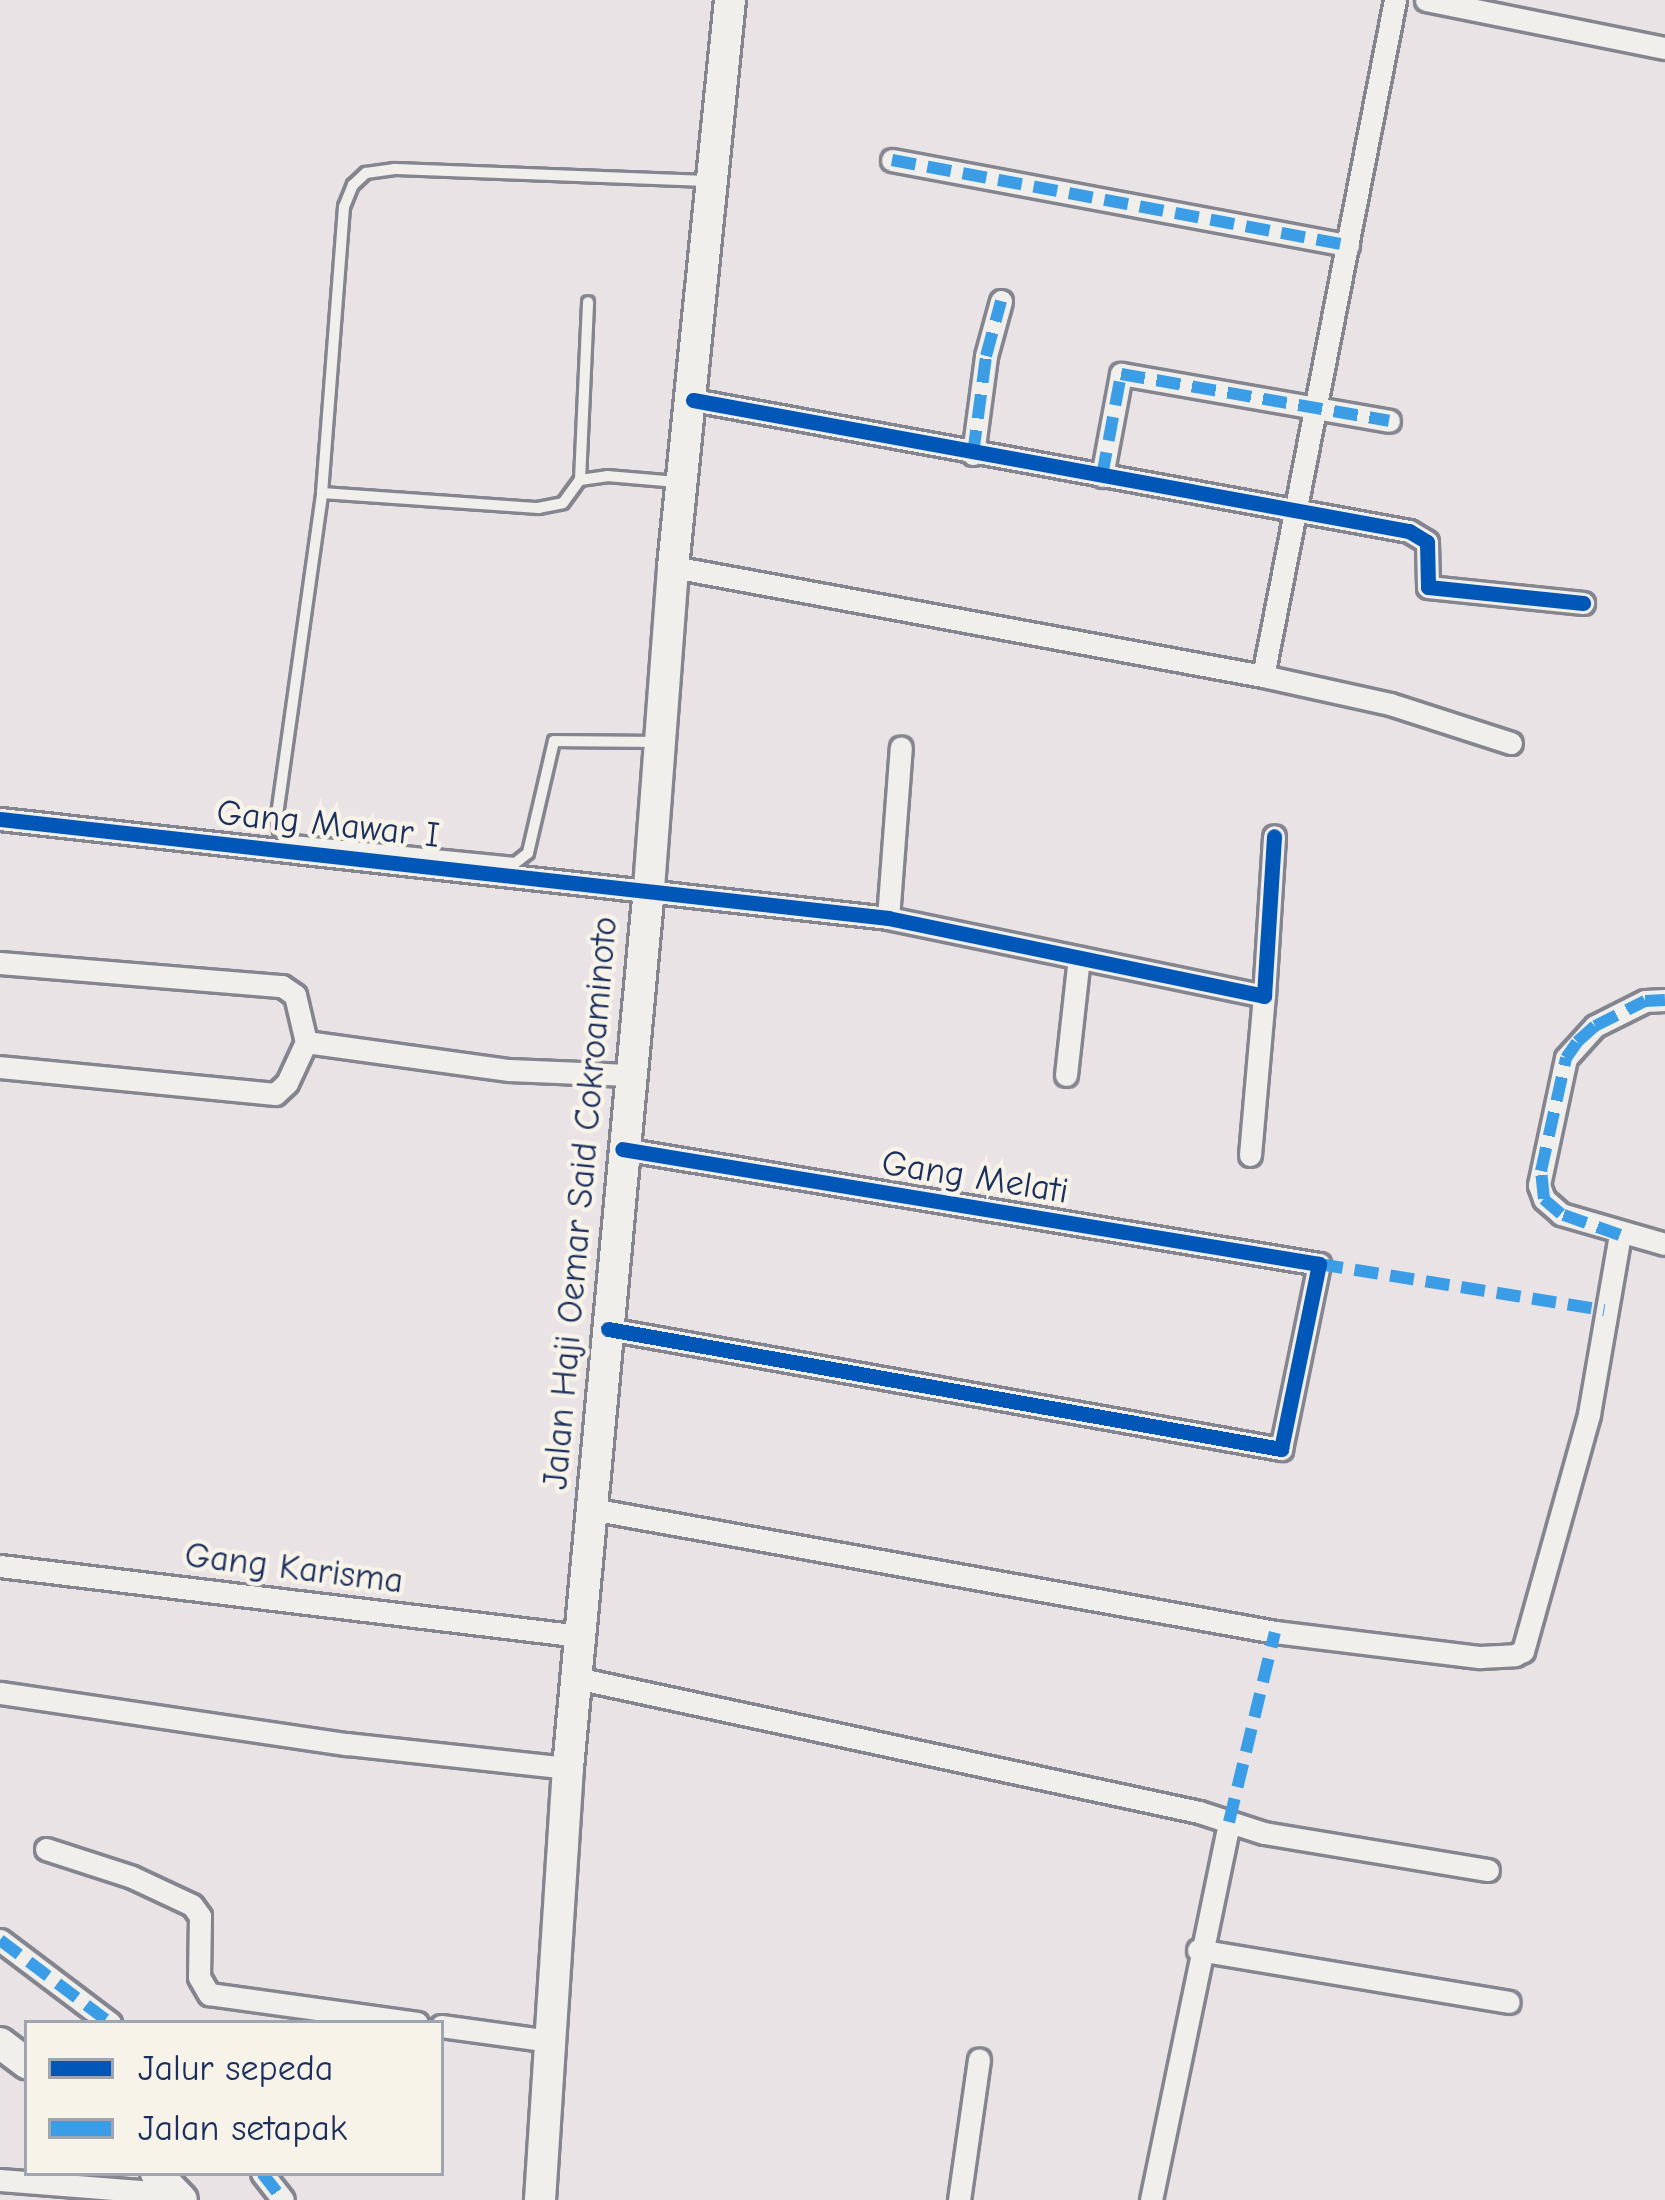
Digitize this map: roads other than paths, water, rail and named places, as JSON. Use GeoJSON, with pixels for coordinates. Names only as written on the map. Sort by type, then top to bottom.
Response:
{"type":"FeatureCollection","features":[{"type":"Feature","properties":{"kind":"main road","name":"Jalan Haji Oemar Said Cokroaminoto"},"geometry":{"type":"LineString","coordinates":[[540,2200],[568,1768],[622,1149],[650,888],[673,567],[730,0]]}},
{"type":"Feature","properties":{"kind":"street"},"geometry":{"type":"LineString","coordinates":[[1263,676],[1394,0]]}},
{"type":"Feature","properties":{"kind":"street"},"geometry":{"type":"LineString","coordinates":[[1426,0],[1665,48]]}},
{"type":"Feature","properties":{"kind":"street"},"geometry":{"type":"LineString","coordinates":[[892,160],[1348,245]]}},
{"type":"Feature","properties":{"kind":"street"},"geometry":{"type":"LineString","coordinates":[[973,454],[986,356],[1000,301]]}},
{"type":"Feature","properties":{"kind":"street"},"geometry":{"type":"LineString","coordinates":[[1102,476],[1121,374],[1389,422]]}},
{"type":"Feature","properties":{"kind":"street"},"geometry":{"type":"LineString","coordinates":[[693,400],[1423,536],[1428,587],[1583,603]]}},
{"type":"Feature","properties":{"kind":"street"},"geometry":{"type":"LineString","coordinates":[[673,567],[1034,629],[1263,676],[1390,704],[1511,743]]}},
{"type":"Feature","properties":{"kind":"street"},"geometry":{"type":"LineString","coordinates":[[888,918],[902,747]]}},
{"type":"Feature","properties":{"kind":"street","name":"Gang Mawar I"},"geometry":{"type":"LineString","coordinates":[[0,819],[888,918],[1264,996]]}},
{"type":"Feature","properties":{"kind":"street"},"geometry":{"type":"LineString","coordinates":[[1250,1156],[1274,836]]}},
{"type":"Feature","properties":{"kind":"street"},"geometry":{"type":"LineString","coordinates":[[1066,1075],[1079,958]]}},
{"type":"Feature","properties":{"kind":"street"},"geometry":{"type":"LineString","coordinates":[[0,963],[282,986],[296,995],[306,1042],[287,1083],[275,1094],[0,1067]]}},
{"type":"Feature","properties":{"kind":"street"},"geometry":{"type":"LineString","coordinates":[[1665,1000],[1646,1001],[1595,1026],[1577,1042],[1566,1058],[1541,1172],[1544,1198],[1561,1214],[1620,1235],[1665,1244]]}},
{"type":"Feature","properties":{"kind":"street"},"geometry":{"type":"LineString","coordinates":[[306,1042],[509,1070],[629,1075]]}},
{"type":"Feature","properties":{"kind":"street","name":"Gang Melati"},"geometry":{"type":"LineString","coordinates":[[608,1330],[1280,1449],[1319,1264],[622,1149]]}},
{"type":"Feature","properties":{"kind":"street"},"geometry":{"type":"LineString","coordinates":[[591,1509],[1275,1632],[1480,1657],[1515,1655],[1523,1651],[1589,1414],[1620,1235]]}},
{"type":"Feature","properties":{"kind":"street","name":"Gang Karisma"},"geometry":{"type":"LineString","coordinates":[[0,1566],[580,1636]]}},
{"type":"Feature","properties":{"kind":"street"},"geometry":{"type":"LineString","coordinates":[[576,1678],[1264,1833],[1488,1870]]}},
{"type":"Feature","properties":{"kind":"street"},"geometry":{"type":"LineString","coordinates":[[0,1693],[346,1744],[568,1768]]}},
{"type":"Feature","properties":{"kind":"street"},"geometry":{"type":"LineString","coordinates":[[1151,2200],[1198,1950],[1229,1822]]}},
{"type":"Feature","properties":{"kind":"street"},"geometry":{"type":"LineString","coordinates":[[46,1849],[132,1877],[192,1905],[200,1916],[199,1977],[209,1994],[395,2020]]}},
{"type":"Feature","properties":{"kind":"street"},"geometry":{"type":"LineString","coordinates":[[0,1940],[106,2020]]}},
{"type":"Feature","properties":{"kind":"street"},"geometry":{"type":"LineString","coordinates":[[1198,1950],[1509,2002]]}},
{"type":"Feature","properties":{"kind":"street"},"geometry":{"type":"LineString","coordinates":[[444,2026],[551,2041]]}},
{"type":"Feature","properties":{"kind":"street"},"geometry":{"type":"LineString","coordinates":[[959,2200],[979,2059]]}},
{"type":"Feature","properties":{"kind":"street"},"geometry":{"type":"LineString","coordinates":[[264,2176],[283,2200]]}},
{"type":"Feature","properties":{"kind":"street"},"geometry":{"type":"LineString","coordinates":[[0,2180],[172,2189]]}},
{"type":"Feature","properties":{"kind":"lane"},"geometry":{"type":"LineString","coordinates":[[661,742],[554,741],[528,853],[515,863],[293,841],[280,831],[277,815],[322,494],[344,207],[353,185],[366,173],[394,169],[711,181]]}},
{"type":"Feature","properties":{"kind":"lane"},"geometry":{"type":"LineString","coordinates":[[322,494],[538,508],[563,503],[580,480],[588,302]]}},
{"type":"Feature","properties":{"kind":"lane"},"geometry":{"type":"LineString","coordinates":[[580,480],[607,476],[682,483]]}}]}
